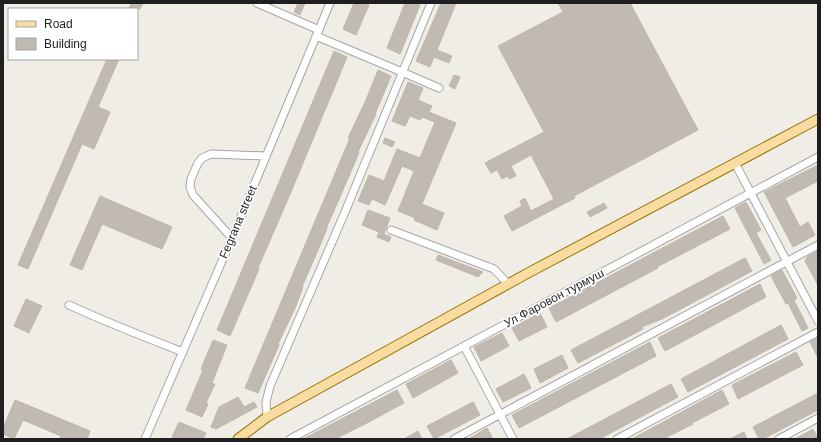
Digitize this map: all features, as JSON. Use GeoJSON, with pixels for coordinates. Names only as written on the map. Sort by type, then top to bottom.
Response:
{"type":"FeatureCollection","features":[{"type":"Feature","properties":{"kind":"main road"},"geometry":{"type":"LineString","coordinates":[[238,439],[267,417],[508,284],[818,119]]}},
{"type":"Feature","properties":{"kind":"street"},"geometry":{"type":"LineString","coordinates":[[257,3],[317,33],[439,88]]}},
{"type":"Feature","properties":{"kind":"street","name":"Fegrana street"},"geometry":{"type":"LineString","coordinates":[[145,439],[232,238],[330,3]]}},
{"type":"Feature","properties":{"kind":"street"},"geometry":{"type":"LineString","coordinates":[[267,417],[266,402],[270,386],[345,212],[431,3]]}},
{"type":"Feature","properties":{"kind":"street"},"geometry":{"type":"LineString","coordinates":[[232,238],[193,195],[190,187],[191,179],[198,163],[202,158],[210,154],[266,156]]}},
{"type":"Feature","properties":{"kind":"street","name":"Ул Фаровон турмуш"},"geometry":{"type":"LineString","coordinates":[[290,439],[818,157]]}},
{"type":"Feature","properties":{"kind":"street"},"geometry":{"type":"LineString","coordinates":[[735,163],[752,192],[818,321]]}},
{"type":"Feature","properties":{"kind":"street"},"geometry":{"type":"LineString","coordinates":[[391,230],[494,269],[508,284]]}},
{"type":"Feature","properties":{"kind":"street"},"geometry":{"type":"LineString","coordinates":[[454,439],[818,245]]}},
{"type":"Feature","properties":{"kind":"street"},"geometry":{"type":"LineString","coordinates":[[69,305],[137,335],[183,352]]}},
{"type":"Feature","properties":{"kind":"street"},"geometry":{"type":"LineString","coordinates":[[617,439],[818,332]]}},
{"type":"Feature","properties":{"kind":"street"},"geometry":{"type":"LineString","coordinates":[[464,346],[513,439]]}},
{"type":"Feature","properties":{"kind":"street"},"geometry":{"type":"LineString","coordinates":[[779,439],[818,418]]}},
{"type":"Feature","properties":{"kind":"building"},"geometry":{"type":"Polygon","coordinates":[[[131,3],[143,3],[140,9],[129,8],[131,3]]]}},
{"type":"Feature","properties":{"kind":"building"},"geometry":{"type":"Polygon","coordinates":[[[298,3],[305,3],[300,15],[294,12],[298,3]]]}},
{"type":"Feature","properties":{"kind":"building"},"geometry":{"type":"Polygon","coordinates":[[[354,3],[364,3],[369,5],[356,35],[343,29],[354,3]]]}},
{"type":"Feature","properties":{"kind":"building"},"geometry":{"type":"Polygon","coordinates":[[[405,3],[416,3],[420,5],[400,54],[387,48],[405,3]]]}},
{"type":"Feature","properties":{"kind":"building"},"geometry":{"type":"Polygon","coordinates":[[[441,3],[456,3],[437,50],[452,56],[449,63],[434,57],[430,67],[416,61],[441,3]]]}},
{"type":"Feature","properties":{"kind":"building"},"geometry":{"type":"Polygon","coordinates":[[[558,3],[630,3],[698,130],[512,231],[504,216],[522,206],[520,201],[525,198],[531,211],[554,199],[531,155],[511,166],[516,176],[509,179],[508,176],[502,179],[497,170],[491,173],[485,163],[544,132],[498,46],[563,12],[558,3]]]}},
{"type":"Feature","properties":{"kind":"building"},"geometry":{"type":"Polygon","coordinates":[[[334,51],[347,57],[230,336],[217,330],[334,51]]]}},
{"type":"Feature","properties":{"kind":"building"},"geometry":{"type":"Polygon","coordinates":[[[107,60],[119,60],[98,107],[110,112],[94,149],[82,144],[28,269],[18,265],[107,60]]]}},
{"type":"Feature","properties":{"kind":"building"},"geometry":{"type":"Polygon","coordinates":[[[378,70],[391,76],[302,287],[296,306],[278,344],[279,345],[258,393],[245,388],[350,138],[348,138],[378,70]]]}},
{"type":"Feature","properties":{"kind":"building"},"geometry":{"type":"Polygon","coordinates":[[[454,75],[460,77],[455,89],[449,86],[454,75]]]}},
{"type":"Feature","properties":{"kind":"building"},"geometry":{"type":"Polygon","coordinates":[[[408,82],[423,88],[418,100],[432,106],[429,112],[456,123],[422,204],[444,213],[437,230],[398,211],[414,171],[402,166],[385,205],[372,199],[369,205],[358,201],[369,175],[384,181],[397,149],[420,158],[435,122],[422,117],[420,120],[410,116],[405,126],[392,121],[408,82]]]}},
{"type":"Feature","properties":{"kind":"building"},"geometry":{"type":"Polygon","coordinates":[[[385,138],[395,142],[392,147],[383,143],[385,138]]]}},
{"type":"Feature","properties":{"kind":"building"},"geometry":{"type":"Polygon","coordinates":[[[818,165],[818,181],[785,198],[800,227],[808,222],[815,235],[793,247],[764,192],[818,165]]]}},
{"type":"Feature","properties":{"kind":"building"},"geometry":{"type":"Polygon","coordinates":[[[100,196],[172,227],[162,249],[102,224],[82,270],[70,265],[100,196]]]}},
{"type":"Feature","properties":{"kind":"building"},"geometry":{"type":"Polygon","coordinates":[[[746,202],[761,230],[756,233],[771,260],[764,264],[735,208],[746,202]]]}},
{"type":"Feature","properties":{"kind":"building"},"geometry":{"type":"Polygon","coordinates":[[[604,203],[607,208],[590,217],[587,212],[604,203]]]}},
{"type":"Feature","properties":{"kind":"building"},"geometry":{"type":"Polygon","coordinates":[[[368,210],[390,218],[384,234],[391,237],[389,242],[377,237],[379,232],[362,225],[368,210]]]}},
{"type":"Feature","properties":{"kind":"building"},"geometry":{"type":"Polygon","coordinates":[[[723,216],[730,229],[556,322],[549,308],[723,216]]]}},
{"type":"Feature","properties":{"kind":"building"},"geometry":{"type":"Polygon","coordinates":[[[818,251],[818,285],[805,261],[807,257],[818,251]]]}},
{"type":"Feature","properties":{"kind":"building"},"geometry":{"type":"Polygon","coordinates":[[[438,255],[483,272],[478,277],[436,260],[438,255]]]}},
{"type":"Feature","properties":{"kind":"building"},"geometry":{"type":"Polygon","coordinates":[[[745,258],[752,271],[662,319],[642,327],[643,329],[578,363],[571,350],[745,258]]]}},
{"type":"Feature","properties":{"kind":"building"},"geometry":{"type":"Polygon","coordinates":[[[782,270],[797,298],[794,300],[808,328],[802,331],[788,303],[786,304],[771,276],[782,270]]]}},
{"type":"Feature","properties":{"kind":"building"},"geometry":{"type":"Polygon","coordinates":[[[760,284],[766,297],[665,351],[658,338],[760,284]]]}},
{"type":"Feature","properties":{"kind":"building"},"geometry":{"type":"Polygon","coordinates":[[[26,299],[42,306],[29,333],[14,326],[26,299]]]}},
{"type":"Feature","properties":{"kind":"building"},"geometry":{"type":"Polygon","coordinates":[[[540,313],[547,327],[519,341],[512,328],[540,313]]]}},
{"type":"Feature","properties":{"kind":"building"},"geometry":{"type":"Polygon","coordinates":[[[781,325],[788,339],[688,392],[681,379],[781,325]]]}},
{"type":"Feature","properties":{"kind":"building"},"geometry":{"type":"Polygon","coordinates":[[[502,333],[509,346],[481,361],[474,347],[502,333]]]}},
{"type":"Feature","properties":{"kind":"building"},"geometry":{"type":"Polygon","coordinates":[[[818,338],[818,358],[810,342],[818,338]]]}},
{"type":"Feature","properties":{"kind":"building"},"geometry":{"type":"Polygon","coordinates":[[[213,340],[227,345],[212,383],[215,384],[206,403],[208,404],[202,417],[186,410],[203,370],[201,369],[213,340]]]}},
{"type":"Feature","properties":{"kind":"building"},"geometry":{"type":"Polygon","coordinates":[[[650,342],[656,356],[519,428],[512,415],[650,342]]]}},
{"type":"Feature","properties":{"kind":"building"},"geometry":{"type":"Polygon","coordinates":[[[796,352],[803,365],[738,399],[732,385],[796,352]]]}},
{"type":"Feature","properties":{"kind":"building"},"geometry":{"type":"Polygon","coordinates":[[[562,355],[568,368],[540,383],[534,369],[562,355]]]}},
{"type":"Feature","properties":{"kind":"building"},"geometry":{"type":"Polygon","coordinates":[[[451,360],[458,373],[413,398],[406,384],[451,360]]]}},
{"type":"Feature","properties":{"kind":"building"},"geometry":{"type":"Polygon","coordinates":[[[524,374],[531,388],[503,402],[496,389],[524,374]]]}},
{"type":"Feature","properties":{"kind":"building"},"geometry":{"type":"Polygon","coordinates":[[[671,384],[678,397],[605,436],[599,439],[567,439],[671,384]]]}},
{"type":"Feature","properties":{"kind":"building"},"geometry":{"type":"Polygon","coordinates":[[[397,390],[404,403],[367,423],[335,439],[303,439],[397,390]]]}},
{"type":"Feature","properties":{"kind":"building"},"geometry":{"type":"Polygon","coordinates":[[[722,390],[729,404],[692,423],[693,424],[663,439],[632,439],[722,390]]]}},
{"type":"Feature","properties":{"kind":"building"},"geometry":{"type":"Polygon","coordinates":[[[818,393],[818,410],[763,439],[759,439],[753,427],[818,393]]]}},
{"type":"Feature","properties":{"kind":"building"},"geometry":{"type":"Polygon","coordinates":[[[238,397],[244,407],[254,402],[257,407],[216,429],[211,427],[219,407],[238,397]]]}},
{"type":"Feature","properties":{"kind":"building"},"geometry":{"type":"Polygon","coordinates":[[[15,400],[90,431],[87,439],[60,439],[61,436],[23,420],[14,439],[3,434],[3,428],[15,400]]]}},
{"type":"Feature","properties":{"kind":"building"},"geometry":{"type":"Polygon","coordinates":[[[473,402],[480,415],[434,439],[427,426],[473,402]]]}},
{"type":"Feature","properties":{"kind":"building"},"geometry":{"type":"Polygon","coordinates":[[[179,422],[206,433],[203,439],[177,439],[172,437],[179,422]]]}},
{"type":"Feature","properties":{"kind":"building"},"geometry":{"type":"Polygon","coordinates":[[[487,428],[493,439],[468,439],[477,434],[487,428]]]}},
{"type":"Feature","properties":{"kind":"building"},"geometry":{"type":"Polygon","coordinates":[[[813,429],[818,439],[795,439],[813,429]]]}},
{"type":"Feature","properties":{"kind":"building"},"geometry":{"type":"Polygon","coordinates":[[[418,431],[422,439],[404,439],[418,431]]]}},
{"type":"Feature","properties":{"kind":"building"},"geometry":{"type":"Polygon","coordinates":[[[744,432],[747,439],[730,439],[744,432]]]}}]}
